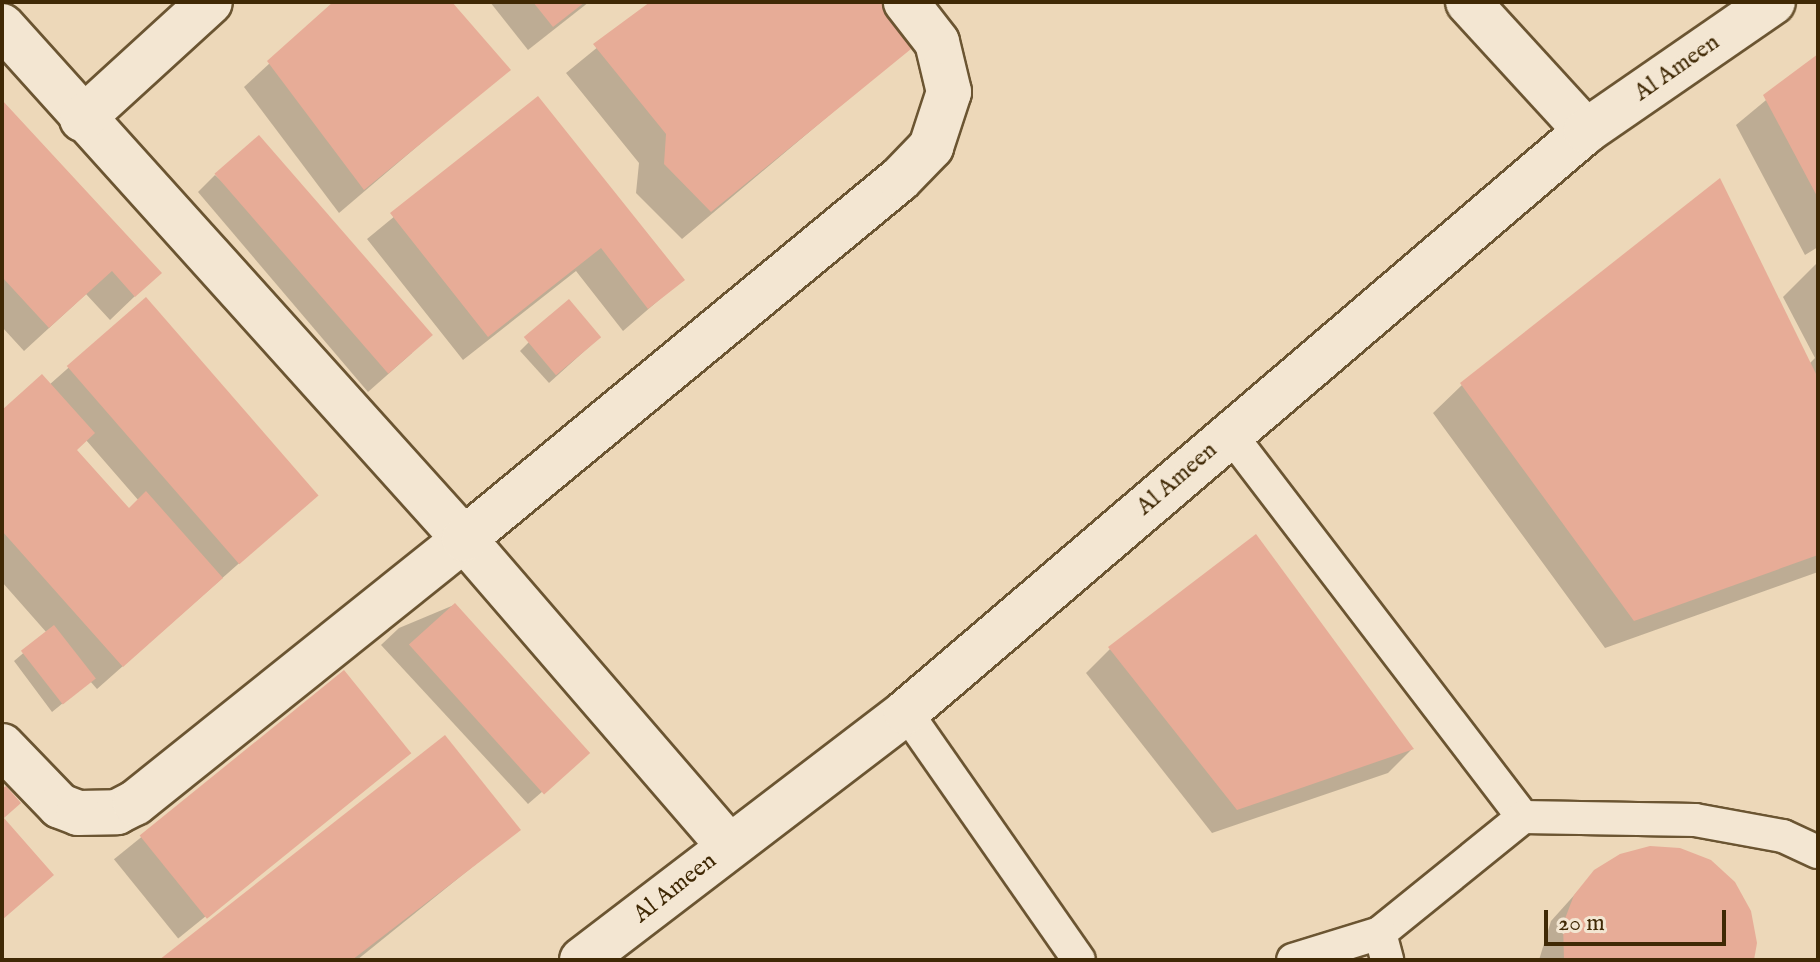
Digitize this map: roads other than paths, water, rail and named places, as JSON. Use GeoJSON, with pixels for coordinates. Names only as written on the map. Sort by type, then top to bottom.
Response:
{"type":"FeatureCollection","features":[{"type":"Feature","properties":{"kind":"street"},"geometry":{"type":"LineString","coordinates":[[82,119],[210,2]]}},
{"type":"Feature","properties":{"kind":"street"},"geometry":{"type":"LineString","coordinates":[[2,746],[60,806],[78,813],[117,812],[135,803],[464,539],[900,179],[931,147],[949,92],[937,42],[906,2]]}},
{"type":"Feature","properties":{"kind":"street"},"geometry":{"type":"LineString","coordinates":[[1468,2],[1586,131]]}},
{"type":"Feature","properties":{"kind":"street","name":"Al Ameen"},"geometry":{"type":"LineString","coordinates":[[582,960],[906,712],[1586,131],[1773,2]]}},
{"type":"Feature","properties":{"kind":"street"},"geometry":{"type":"LineString","coordinates":[[2,26],[82,119],[464,539],[729,846]]}},
{"type":"Feature","properties":{"kind":"lane"},"geometry":{"type":"LineString","coordinates":[[1230,434],[1523,817]]}},
{"type":"Feature","properties":{"kind":"lane"},"geometry":{"type":"LineString","coordinates":[[906,712],[1079,960]]}},
{"type":"Feature","properties":{"kind":"lane"},"geometry":{"type":"LineString","coordinates":[[1293,960],[1384,946],[1523,817],[1695,820],[1783,836],[1818,852]]}}]}
